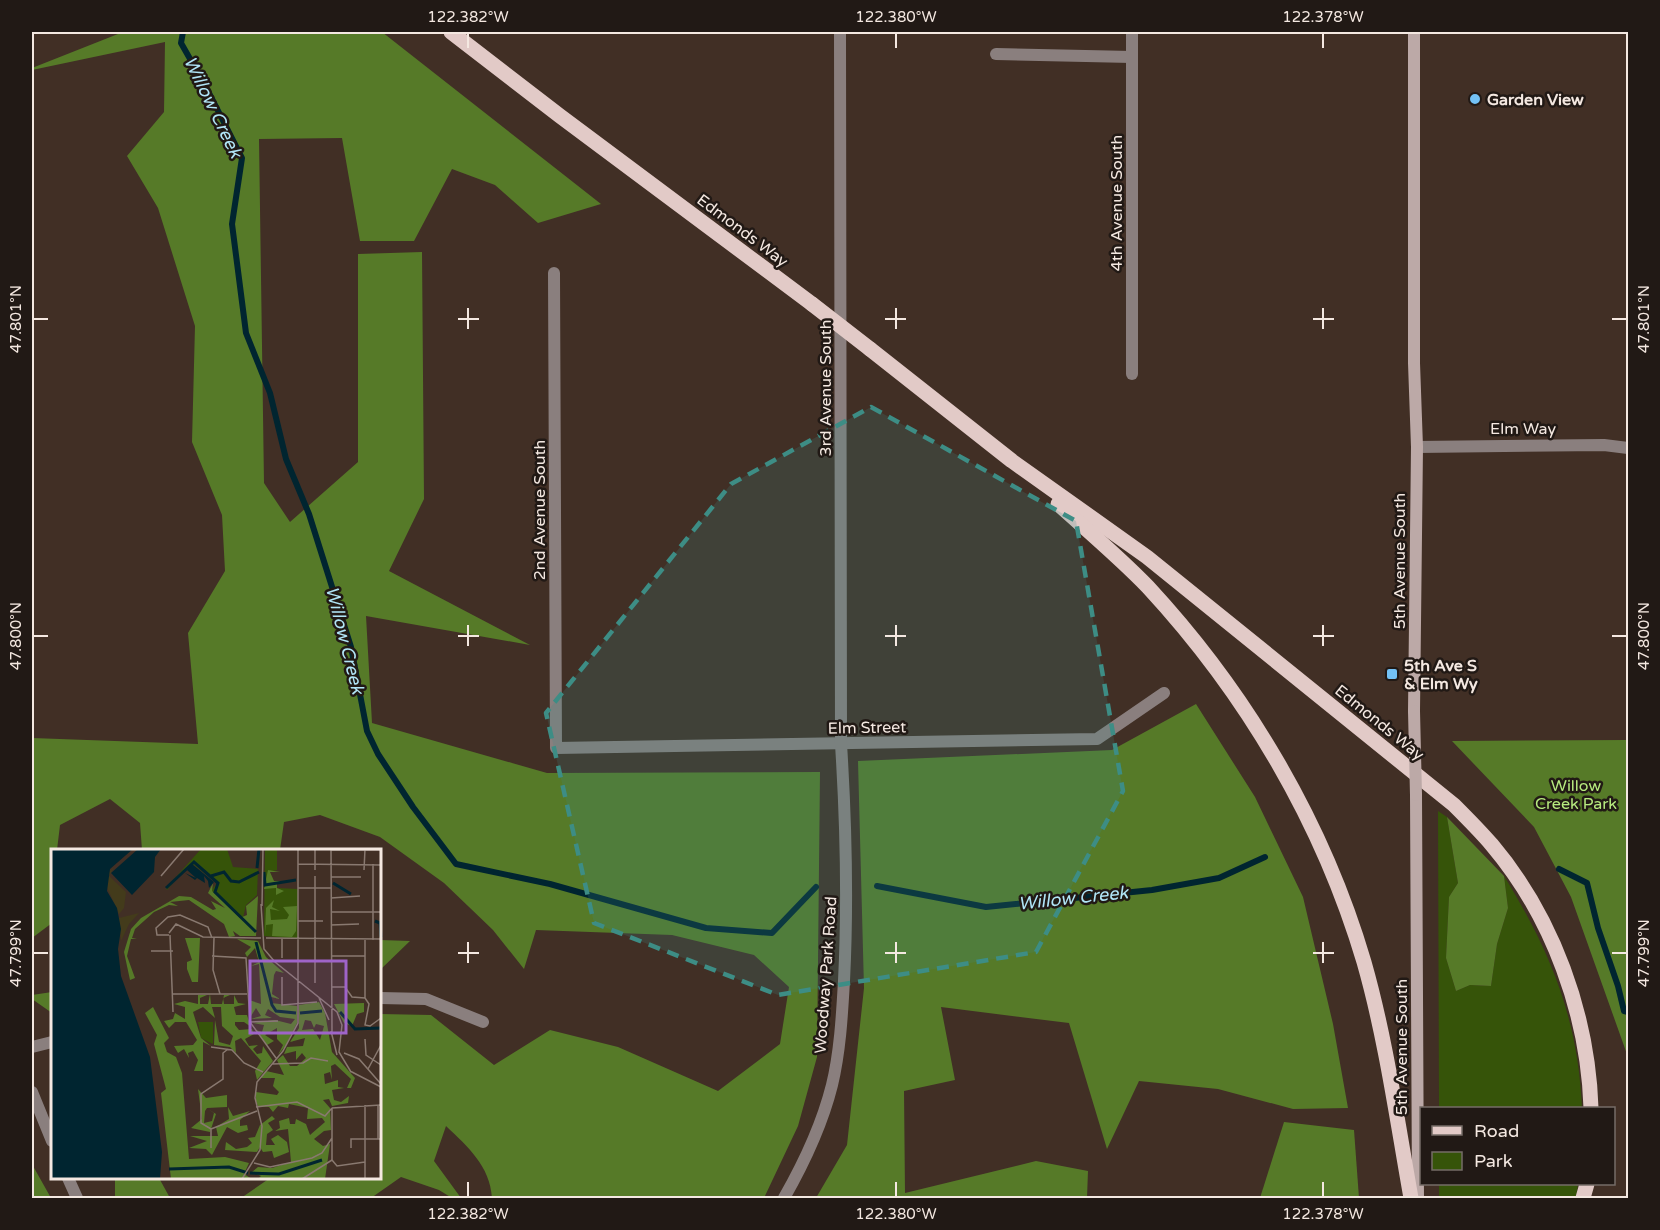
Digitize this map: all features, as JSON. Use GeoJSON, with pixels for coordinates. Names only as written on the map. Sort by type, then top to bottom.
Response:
{"type":"FeatureCollection","features":[{"type":"Feature","properties":{"kind":"main road","name":"Edmonds Way"},"geometry":{"type":"LineString","coordinates":[[451,32],[812,304],[1012,461],[1147,557],[1454,805],[1493,846],[1527,895],[1548,936],[1565,976],[1580,1025],[1590,1107]]}},
{"type":"Feature","properties":{"kind":"main road","name":"5th Avenue South"},"geometry":{"type":"LineString","coordinates":[[1414,32],[1414,363],[1417,447],[1414,711],[1418,1198]]}},
{"type":"Feature","properties":{"kind":"main road","name":"Edmonds Way"},"geometry":{"type":"LineString","coordinates":[[1012,461],[1147,586],[1206,654],[1264,739],[1314,831],[1339,891],[1364,962],[1382,1039],[1411,1198]]}},
{"type":"Feature","properties":{"kind":"street","name":"3rd Avenue South"},"geometry":{"type":"LineString","coordinates":[[840,32],[841,744]]}},
{"type":"Feature","properties":{"kind":"street","name":"4th Avenue South"},"geometry":{"type":"LineString","coordinates":[[1132,32],[1132,374]]}},
{"type":"Feature","properties":{"kind":"street"},"geometry":{"type":"LineString","coordinates":[[996,54],[1132,57]]}},
{"type":"Feature","properties":{"kind":"street","name":"2nd Avenue South"},"geometry":{"type":"LineString","coordinates":[[554,273],[556,748]]}},
{"type":"Feature","properties":{"kind":"street","name":"Elm Way"},"geometry":{"type":"LineString","coordinates":[[1417,447],[1604,445],[1629,448]]}},
{"type":"Feature","properties":{"kind":"street","name":"Elm Street"},"geometry":{"type":"LineString","coordinates":[[556,748],[1097,738],[1164,693]]}},
{"type":"Feature","properties":{"kind":"street","name":"Woodway Park Road"},"geometry":{"type":"LineString","coordinates":[[784,1198],[823,1116],[835,1071],[840,1032],[847,926],[847,836],[841,744]]}},
{"type":"Feature","properties":{"kind":"street"},"geometry":{"type":"LineString","coordinates":[[381,998],[426,999],[483,1022]]}},
{"type":"Feature","properties":{"kind":"street"},"geometry":{"type":"LineString","coordinates":[[32,1047],[51,1042]]}},
{"type":"Feature","properties":{"kind":"street"},"geometry":{"type":"LineString","coordinates":[[32,1092],[51,1139]]}},
{"type":"Feature","properties":{"kind":"street"},"geometry":{"type":"LineString","coordinates":[[68,1179],[77,1198]]}},
{"type":"Feature","properties":{"kind":"highlighted area"},"geometry":{"type":"Polygon","coordinates":[[[871,407],[1076,521],[1123,791],[1036,952],[778,995],[594,923],[546,713],[731,484],[871,407]]]}},
{"type":"Feature","properties":{"kind":"green space"},"geometry":{"type":"Polygon","coordinates":[[[123,32],[382,32],[601,204],[538,223],[495,185],[452,169],[414,241],[360,241],[342,138],[259,139],[264,483],[290,522],[358,462],[358,254],[422,252],[424,499],[389,571],[530,645],[366,616],[372,723],[547,773],[820,772],[817,1057],[798,1126],[764,1198],[492,1198],[487,1176],[482,1167],[470,1150],[446,1126],[434,1161],[461,1198],[452,1198],[439,1190],[401,1177],[371,1198],[241,1198],[269,1179],[381,1179],[381,1014],[431,1015],[494,1065],[550,1030],[618,1047],[718,1091],[780,1044],[789,987],[754,955],[672,935],[536,930],[524,969],[493,930],[444,883],[380,837],[320,815],[284,822],[280,849],[142,849],[140,823],[110,799],[60,825],[57,849],[51,849],[51,924],[32,938],[32,738],[198,744],[188,633],[225,571],[222,515],[192,442],[195,326],[158,208],[127,156],[164,112],[165,42],[32,70],[32,68],[123,32]]]}},
{"type":"Feature","properties":{"kind":"green space"},"geometry":{"type":"Polygon","coordinates":[[[1196,704],[1255,797],[1303,897],[1333,1024],[1348,1108],[1293,1109],[1218,1089],[1139,1081],[1107,1149],[1069,1023],[941,1007],[955,1080],[904,1091],[905,1193],[1036,1161],[1088,1171],[1087,1198],[816,1198],[847,1145],[864,988],[858,761],[1112,750],[1196,704]]]}},
{"type":"Feature","properties":{"kind":"green space","name":"Willow Creek Park"},"geometry":{"type":"Polygon","coordinates":[[[1628,740],[1628,1057],[1571,897],[1534,827],[1452,741],[1628,740]]]}},
{"type":"Feature","properties":{"kind":"green space"},"geometry":{"type":"Polygon","coordinates":[[[1438,811],[1447,817],[1458,883],[1449,897],[1446,958],[1456,991],[1470,985],[1491,986],[1497,944],[1508,908],[1504,876],[1535,932],[1559,987],[1575,1045],[1582,1107],[1439,1107],[1438,811]]]}},
{"type":"Feature","properties":{"kind":"green space"},"geometry":{"type":"Polygon","coordinates":[[[1447,817],[1504,876],[1508,908],[1497,944],[1491,986],[1470,985],[1456,991],[1446,958],[1449,897],[1458,883],[1447,817]]]}},
{"type":"Feature","properties":{"kind":"green space"},"geometry":{"type":"Polygon","coordinates":[[[381,940],[410,941],[381,969],[381,940]]]}},
{"type":"Feature","properties":{"kind":"green space"},"geometry":{"type":"Polygon","coordinates":[[[51,992],[51,1012],[32,999],[32,995],[51,992]]]}},
{"type":"Feature","properties":{"kind":"green space"},"geometry":{"type":"Polygon","coordinates":[[[1284,1122],[1354,1130],[1359,1198],[1260,1198],[1284,1122]]]}},
{"type":"Feature","properties":{"kind":"green space"},"geometry":{"type":"Polygon","coordinates":[[[33,1166],[51,1198],[32,1198],[33,1166]]]}},
{"type":"Feature","properties":{"kind":"green space"},"geometry":{"type":"Polygon","coordinates":[[[115,1179],[160,1179],[170,1198],[115,1198],[115,1179]]]}},
{"type":"Feature","properties":{"kind":"green space"},"geometry":{"type":"Polygon","coordinates":[[[1439,1185],[1578,1185],[1576,1198],[1439,1198],[1439,1185]]]}},
{"type":"Feature","properties":{"kind":"waterway","name":"Willow Creek"},"geometry":{"type":"LineString","coordinates":[[183,32],[181,43],[242,158],[232,224],[246,333],[270,393],[286,459],[309,514],[351,647],[367,731],[378,754],[413,807],[456,864],[550,884],[706,928],[772,933],[816,887]]}},
{"type":"Feature","properties":{"kind":"waterway","name":"Willow Creek"},"geometry":{"type":"LineString","coordinates":[[877,886],[986,907],[1152,890],[1219,878],[1265,857]]}},
{"type":"Feature","properties":{"kind":"waterway","name":"Willow Creek"},"geometry":{"type":"LineString","coordinates":[[1559,869],[1587,883],[1598,928],[1624,1011],[1628,1012]]}},
{"type":"Feature","properties":{"kind":"place","name":"Garden View"},"geometry":{"type":"Point","coordinates":[1475,99]}},
{"type":"Feature","properties":{"kind":"place","name":"5th Ave S & Elm Wy"},"geometry":{"type":"Point","coordinates":[1392,674]}}]}
